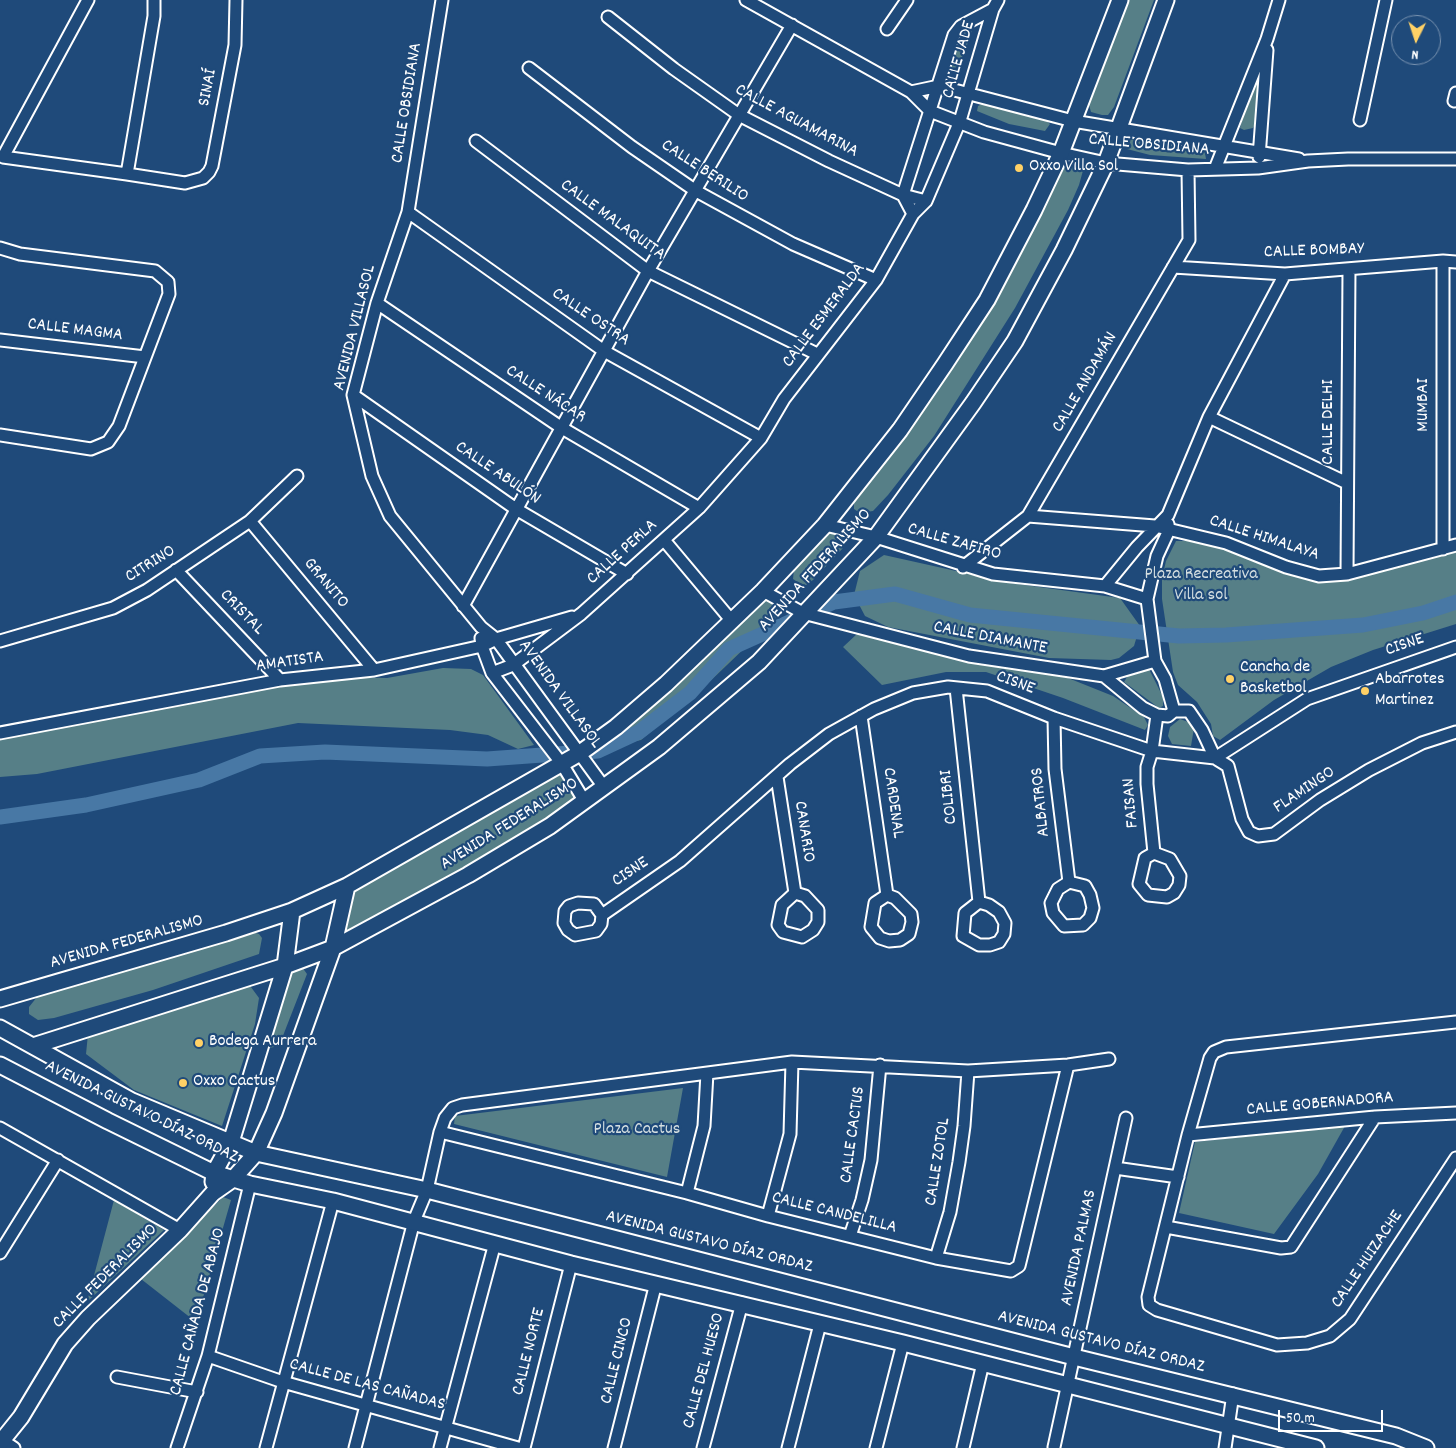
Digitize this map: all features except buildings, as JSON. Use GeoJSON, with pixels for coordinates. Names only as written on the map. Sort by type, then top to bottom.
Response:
{"type":"FeatureCollection","features":[{"type":"Feature","properties":{"kind":"street"},"geometry":{"type":"LineString","coordinates":[[88,0],[1,159],[127,174],[149,44],[154,0]]}},
{"type":"Feature","properties":{"kind":"street","name":"SINAÍ"},"geometry":{"type":"LineString","coordinates":[[127,174],[185,183],[203,178],[212,166],[235,45],[236,0]]}},
{"type":"Feature","properties":{"kind":"street","name":"CALLE OBSIDIANA"},"geometry":{"type":"LineString","coordinates":[[408,212],[442,0]]}},
{"type":"Feature","properties":{"kind":"street","name":"CALLE OBSIDIANA"},"geometry":{"type":"LineString","coordinates":[[746,0],[911,92],[930,111],[960,121],[984,132],[1061,153],[1106,163],[1188,170],[1258,168],[1308,161],[1456,160]]}},
{"type":"Feature","properties":{"kind":"street"},"geometry":{"type":"LineString","coordinates":[[887,29],[907,0]]}},
{"type":"Feature","properties":{"kind":"street","name":"AVENIDA FEDERALISMO"},"geometry":{"type":"LineString","coordinates":[[0,999],[226,933],[292,911],[347,886],[580,753],[666,684],[763,591],[825,525],[900,430],[987,300],[1061,153],[1120,0]]}},
{"type":"Feature","properties":{"kind":"street","name":"AVENIDA FEDERALISMO"},"geometry":{"type":"LineString","coordinates":[[33,1046],[285,966],[333,948],[468,875],[550,826],[659,747],[759,662],[876,537],[968,411],[1015,341],[1064,250],[1106,163],[1166,0]]}},
{"type":"Feature","properties":{"kind":"street"},"geometry":{"type":"LineString","coordinates":[[1215,169],[1267,39],[1279,0]]}},
{"type":"Feature","properties":{"kind":"street"},"geometry":{"type":"LineString","coordinates":[[1360,120],[1386,0]]}},
{"type":"Feature","properties":{"kind":"street","name":"CALLE JADE"},"geometry":{"type":"LineString","coordinates":[[930,111],[954,35],[961,26],[995,5]]}},
{"type":"Feature","properties":{"kind":"street","name":"CALLE JADE"},"geometry":{"type":"LineString","coordinates":[[960,121],[995,5]]}},
{"type":"Feature","properties":{"kind":"street","name":"CALLE AGUAMARINA"},"geometry":{"type":"LineString","coordinates":[[608,17],[674,69],[739,115],[829,161],[903,195],[926,201]]}},
{"type":"Feature","properties":{"kind":"street"},"geometry":{"type":"LineString","coordinates":[[463,606],[648,271],[792,25]]}},
{"type":"Feature","properties":{"kind":"street"},"geometry":{"type":"LineString","coordinates":[[1258,168],[1267,39]]}},
{"type":"Feature","properties":{"kind":"street","name":"CALLE BERILIO"},"geometry":{"type":"LineString","coordinates":[[529,68],[632,147],[696,191],[793,244],[876,280]]}},
{"type":"Feature","properties":{"kind":"street","name":"CALLE OBSIDIANA"},"geometry":{"type":"LineString","coordinates":[[911,92],[939,86],[1073,122],[1260,151],[1308,161]]}},
{"type":"Feature","properties":{"kind":"street"},"geometry":{"type":"LineString","coordinates":[[913,214],[903,195],[930,111]]}},
{"type":"Feature","properties":{"kind":"street","name":"CALLE ESMERALDA"},"geometry":{"type":"LineString","coordinates":[[761,438],[784,399],[876,280],[913,214],[926,201],[960,121]]}},
{"type":"Feature","properties":{"kind":"street","name":"CALLE MALAQUITA"},"geometry":{"type":"LineString","coordinates":[[476,141],[648,271],[818,354]]}},
{"type":"Feature","properties":{"kind":"street","name":"CALLE ANDAMÁN"},"geometry":{"type":"LineString","coordinates":[[1028,516],[1189,240],[1188,170]]}},
{"type":"Feature","properties":{"kind":"street","name":"AVENIDA VILLASOL"},"geometry":{"type":"LineString","coordinates":[[408,212],[377,303],[353,395],[372,476],[390,516],[481,627],[496,639],[513,665],[604,787]]}},
{"type":"Feature","properties":{"kind":"street","name":"CALLE OSTRA"},"geometry":{"type":"LineString","coordinates":[[408,212],[604,352],[761,438]]}},
{"type":"Feature","properties":{"kind":"street"},"geometry":{"type":"LineString","coordinates":[[0,248],[12,253],[155,272],[162,275],[168,282],[170,294],[119,426],[114,436],[102,446],[91,449],[0,435]]}},
{"type":"Feature","properties":{"kind":"street","name":"CALLE BOMBAY"},"geometry":{"type":"LineString","coordinates":[[1173,267],[1285,274],[1442,261],[1456,262]]}},
{"type":"Feature","properties":{"kind":"street","name":"MUMBAI"},"geometry":{"type":"LineString","coordinates":[[1442,261],[1443,549]]}},
{"type":"Feature","properties":{"kind":"street","name":"CALLE DELHI"},"geometry":{"type":"LineString","coordinates":[[1347,574],[1349,270]]}},
{"type":"Feature","properties":{"kind":"street"},"geometry":{"type":"LineString","coordinates":[[1104,676],[1143,708],[1157,715],[1168,716],[1174,711],[1165,679],[1155,661],[1147,599],[1157,556],[1168,530],[1168,515],[1209,417],[1285,274]]}},
{"type":"Feature","properties":{"kind":"street","name":"CALLE NÁCAR"},"geometry":{"type":"LineString","coordinates":[[377,303],[562,428],[699,508]]}},
{"type":"Feature","properties":{"kind":"street","name":"CALLE MAGMA"},"geometry":{"type":"LineString","coordinates":[[0,340],[145,357]]}},
{"type":"Feature","properties":{"kind":"street","name":"CALLE ABULÓN"},"geometry":{"type":"LineString","coordinates":[[353,395],[516,509],[627,574]]}},
{"type":"Feature","properties":{"kind":"street"},"geometry":{"type":"LineString","coordinates":[[1209,417],[1347,483]]}},
{"type":"Feature","properties":{"kind":"street","name":"CALLE PERLA"},"geometry":{"type":"LineString","coordinates":[[492,673],[513,665],[581,614],[627,574],[699,508],[761,438]]}},
{"type":"Feature","properties":{"kind":"street","name":"CITRINO"},"geometry":{"type":"LineString","coordinates":[[0,641],[112,608],[148,590],[250,520],[297,476]]}},
{"type":"Feature","properties":{"kind":"street"},"geometry":{"type":"LineString","coordinates":[[1105,586],[1156,526],[1168,515]]}},
{"type":"Feature","properties":{"kind":"street"},"geometry":{"type":"LineString","coordinates":[[963,567],[1028,516]]}},
{"type":"Feature","properties":{"kind":"street","name":"CALLE HIMALAYA"},"geometry":{"type":"LineString","coordinates":[[1028,516],[1156,526],[1226,542],[1304,574],[1319,576],[1347,574],[1456,545]]}},
{"type":"Feature","properties":{"kind":"street","name":"GRANITO"},"geometry":{"type":"LineString","coordinates":[[250,520],[374,670]]}},
{"type":"Feature","properties":{"kind":"street","name":"CALLE ZAFIRO"},"geometry":{"type":"LineString","coordinates":[[825,525],[876,537],[963,567],[993,574],[1105,586],[1147,599]]}},
{"type":"Feature","properties":{"kind":"street"},"geometry":{"type":"LineString","coordinates":[[664,540],[732,620]]}},
{"type":"Feature","properties":{"kind":"street","name":"CRISTAL"},"geometry":{"type":"LineString","coordinates":[[176,570],[280,680]]}},
{"type":"Feature","properties":{"kind":"street","name":"CALLE DIAMANTE"},"geometry":{"type":"LineString","coordinates":[[763,591],[803,613],[969,656],[1104,676],[1155,661]]}},
{"type":"Feature","properties":{"kind":"street","name":"AMATISTA"},"geometry":{"type":"LineString","coordinates":[[0,733],[280,680],[374,670],[482,646],[496,639],[581,614]]}},
{"type":"Feature","properties":{"kind":"street"},"geometry":{"type":"LineString","coordinates":[[481,627],[482,646],[492,673],[562,764],[585,802]]}},
{"type":"Feature","properties":{"kind":"street","name":"CISNE"},"geometry":{"type":"LineString","coordinates":[[602,915],[680,861],[829,734],[862,716],[913,693],[956,688],[987,691],[1054,718],[1152,751],[1215,758],[1307,699],[1456,648]]}},
{"type":"Feature","properties":{"kind":"street","name":"COLIBRI"},"geometry":{"type":"LineString","coordinates":[[956,688],[979,902]]}},
{"type":"Feature","properties":{"kind":"street","name":"FLAMINGO"},"geometry":{"type":"LineString","coordinates":[[1174,711],[1189,711],[1202,730],[1215,758],[1228,766],[1242,819],[1249,832],[1258,836],[1274,834],[1320,800],[1369,770],[1422,743],[1456,732]]}},
{"type":"Feature","properties":{"kind":"street","name":"FAISAN"},"geometry":{"type":"LineString","coordinates":[[1154,853],[1146,767],[1152,751],[1157,715]]}},
{"type":"Feature","properties":{"kind":"street","name":"CARDENAL"},"geometry":{"type":"LineString","coordinates":[[862,716],[887,895]]}},
{"type":"Feature","properties":{"kind":"street","name":"ALBATROS"},"geometry":{"type":"LineString","coordinates":[[1054,718],[1055,769],[1069,882]]}},
{"type":"Feature","properties":{"kind":"street","name":"CANARIO"},"geometry":{"type":"LineString","coordinates":[[777,777],[795,893]]}},
{"type":"Feature","properties":{"kind":"street"},"geometry":{"type":"LineString","coordinates":[[233,1179],[256,1153],[274,1113],[333,948],[347,886]]}},
{"type":"Feature","properties":{"kind":"street"},"geometry":{"type":"LineString","coordinates":[[213,1193],[214,1173],[230,1142],[285,966],[292,911]]}},
{"type":"Feature","properties":{"kind":"street"},"geometry":{"type":"LineString","coordinates":[[1375,1117],[1295,1244],[1287,1249],[1166,1227],[1188,1135],[1210,1058],[1214,1052],[1226,1047],[1456,1022]]}},
{"type":"Feature","properties":{"kind":"street","name":"AVENIDA GUSTAVO DÍAZ ORDAZ"},"geometry":{"type":"LineString","coordinates":[[0,1028],[132,1101],[256,1153],[427,1190],[1074,1357],[1233,1394],[1396,1436],[1426,1448]]}},
{"type":"Feature","properties":{"kind":"street"},"geometry":{"type":"LineString","coordinates":[[356,1448],[414,1221],[427,1190],[440,1132],[448,1112],[462,1105],[792,1062],[968,1071],[1068,1065],[1109,1060]]}},
{"type":"Feature","properties":{"kind":"street"},"geometry":{"type":"LineString","coordinates":[[768,1216],[790,1134],[792,1062]]}},
{"type":"Feature","properties":{"kind":"street","name":"AVENIDA GUSTAVO DÍAZ ORDAZ"},"geometry":{"type":"LineString","coordinates":[[0,1065],[108,1122],[214,1173],[250,1184],[333,1201],[414,1221],[571,1264],[742,1303],[1316,1448]]}},
{"type":"Feature","properties":{"kind":"street","name":"CALLE CACTUS"},"geometry":{"type":"LineString","coordinates":[[850,1236],[862,1200],[871,1160],[880,1065]]}},
{"type":"Feature","properties":{"kind":"street","name":"CALLE CANDELILLA"},"geometry":{"type":"LineString","coordinates":[[440,1132],[687,1193],[768,1216],[936,1258],[1007,1271],[1019,1266],[1068,1065]]}},
{"type":"Feature","properties":{"kind":"street","name":"CALLE ZOTOL"},"geometry":{"type":"LineString","coordinates":[[936,1258],[950,1212],[959,1162],[968,1071]]}},
{"type":"Feature","properties":{"kind":"street"},"geometry":{"type":"LineString","coordinates":[[687,1193],[704,1126],[707,1073]]}},
{"type":"Feature","properties":{"kind":"street","name":"CALLE GOBERNADORA"},"geometry":{"type":"LineString","coordinates":[[1188,1135],[1375,1117],[1456,1113]]}},
{"type":"Feature","properties":{"kind":"street","name":"AVENIDA PALMAS"},"geometry":{"type":"LineString","coordinates":[[1054,1447],[1126,1118]]}},
{"type":"Feature","properties":{"kind":"street"},"geometry":{"type":"LineString","coordinates":[[0,1128],[180,1230]]}},
{"type":"Feature","properties":{"kind":"street","name":"CALLE HUIZACHE"},"geometry":{"type":"LineString","coordinates":[[1166,1227],[1148,1297],[1149,1305],[1157,1310],[1277,1345],[1307,1343],[1330,1336],[1350,1319],[1456,1158]]}},
{"type":"Feature","properties":{"kind":"street"},"geometry":{"type":"LineString","coordinates":[[0,1253],[58,1160]]}},
{"type":"Feature","properties":{"kind":"street"},"geometry":{"type":"LineString","coordinates":[[1115,1168],[1178,1177]]}},
{"type":"Feature","properties":{"kind":"street","name":"CALLE FEDERALISMO"},"geometry":{"type":"LineString","coordinates":[[5,1444],[65,1344],[105,1299],[180,1230],[213,1193],[233,1179]]}},
{"type":"Feature","properties":{"kind":"street","name":"CALLE CAÑADA DE ABAJO"},"geometry":{"type":"LineString","coordinates":[[178,1448],[208,1356],[250,1184]]}},
{"type":"Feature","properties":{"kind":"street"},"geometry":{"type":"LineString","coordinates":[[266,1448],[333,1201]]}},
{"type":"Feature","properties":{"kind":"street"},"geometry":{"type":"LineString","coordinates":[[440,1448],[495,1243]]}},
{"type":"Feature","properties":{"kind":"street","name":"CALLE NORTE"},"geometry":{"type":"LineString","coordinates":[[524,1448],[571,1264]]}},
{"type":"Feature","properties":{"kind":"street","name":"CALLE CINCO"},"geometry":{"type":"LineString","coordinates":[[614,1448],[656,1283]]}},
{"type":"Feature","properties":{"kind":"street","name":"CALLE DEL HUESO"},"geometry":{"type":"LineString","coordinates":[[703,1448],[742,1303]]}},
{"type":"Feature","properties":{"kind":"street"},"geometry":{"type":"LineString","coordinates":[[788,1448],[820,1324]]}},
{"type":"Feature","properties":{"kind":"street"},"geometry":{"type":"LineString","coordinates":[[876,1448],[903,1343]]}},
{"type":"Feature","properties":{"kind":"street","name":"CALLE DE LAS CAÑADAS"},"geometry":{"type":"LineString","coordinates":[[208,1356],[283,1382],[446,1426],[518,1448]]}},
{"type":"Feature","properties":{"kind":"street"},"geometry":{"type":"LineString","coordinates":[[962,1448],[983,1363]]}},
{"type":"Feature","properties":{"kind":"street"},"geometry":{"type":"LineString","coordinates":[[117,1377],[197,1392]]}},
{"type":"Feature","properties":{"kind":"street"},"geometry":{"type":"LineString","coordinates":[[1225,1448],[1233,1394]]}},
{"type":"Feature","properties":{"kind":"green space"},"geometry":{"type":"Polygon","coordinates":[[[1125,0],[1154,0],[1114,107],[1108,115],[1102,115],[1091,112],[1089,105],[1097,77],[1125,0]]]}},
{"type":"Feature","properties":{"kind":"green space"},"geometry":{"type":"Polygon","coordinates":[[[967,28],[972,29],[971,35],[958,67],[952,68],[949,66],[954,51],[961,34],[967,28]]]}},
{"type":"Feature","properties":{"kind":"green space"},"geometry":{"type":"Polygon","coordinates":[[[1257,73],[1261,74],[1256,123],[1253,128],[1244,130],[1240,128],[1257,73]]]}},
{"type":"Feature","properties":{"kind":"green space"},"geometry":{"type":"Polygon","coordinates":[[[982,104],[1047,121],[1050,124],[1045,131],[1009,124],[977,111],[978,106],[982,104]]]}},
{"type":"Feature","properties":{"kind":"green space"},"geometry":{"type":"Polygon","coordinates":[[[1128,139],[1204,147],[1206,159],[1150,155],[1127,149],[1125,142],[1128,139]]]}},
{"type":"Feature","properties":{"kind":"green space"},"geometry":{"type":"Polygon","coordinates":[[[1073,160],[1084,167],[1079,185],[1068,210],[1015,308],[934,436],[888,495],[873,511],[860,513],[854,509],[854,502],[994,304],[1061,166],[1073,160]]]}},
{"type":"Feature","properties":{"kind":"green space"},"geometry":{"type":"Polygon","coordinates":[[[826,531],[842,534],[843,548],[813,580],[806,585],[799,583],[793,579],[794,569],[826,531]]]}},
{"type":"Feature","properties":{"kind":"green space","name":"Plaza Recreativa Villa sol"},"geometry":{"type":"Polygon","coordinates":[[[1176,541],[1211,541],[1310,577],[1456,549],[1456,624],[1373,650],[1331,667],[1274,700],[1220,740],[1213,736],[1211,724],[1197,702],[1178,685],[1173,672],[1162,599],[1162,578],[1166,561],[1176,541]]]}},
{"type":"Feature","properties":{"kind":"green space"},"geometry":{"type":"Polygon","coordinates":[[[884,555],[1010,583],[1120,598],[1140,626],[1134,646],[1119,658],[1111,660],[1049,658],[888,627],[865,616],[854,595],[860,571],[884,555]]]}},
{"type":"Feature","properties":{"kind":"green space"},"geometry":{"type":"Polygon","coordinates":[[[763,598],[769,598],[776,602],[779,608],[775,619],[703,688],[641,740],[632,742],[623,735],[630,723],[763,598]]]}},
{"type":"Feature","properties":{"kind":"green space"},"geometry":{"type":"Polygon","coordinates":[[[858,633],[916,647],[1063,676],[1113,696],[1144,717],[1148,725],[1145,730],[1063,698],[986,672],[946,672],[882,685],[843,647],[858,633]]]}},
{"type":"Feature","properties":{"kind":"green space"},"geometry":{"type":"Polygon","coordinates":[[[1142,667],[1148,667],[1163,697],[1163,706],[1159,708],[1124,682],[1127,677],[1142,667]]]}},
{"type":"Feature","properties":{"kind":"green space"},"geometry":{"type":"Polygon","coordinates":[[[443,668],[471,669],[483,675],[534,745],[518,749],[488,735],[450,730],[298,723],[37,774],[0,777],[0,734],[173,701],[334,677],[387,678],[443,668]]]}},
{"type":"Feature","properties":{"kind":"green space"},"geometry":{"type":"Polygon","coordinates":[[[1180,719],[1191,723],[1194,728],[1191,746],[1172,744],[1168,736],[1170,727],[1180,719]]]}},
{"type":"Feature","properties":{"kind":"green space"},"geometry":{"type":"Polygon","coordinates":[[[562,765],[584,802],[334,947],[346,892],[562,765]]]}},
{"type":"Feature","properties":{"kind":"green space"},"geometry":{"type":"Polygon","coordinates":[[[250,931],[259,934],[262,938],[259,954],[153,990],[54,1018],[38,1020],[29,1014],[29,1007],[37,997],[250,931]]]}},
{"type":"Feature","properties":{"kind":"green space"},"geometry":{"type":"Polygon","coordinates":[[[302,967],[307,974],[279,1046],[266,1047],[292,970],[302,967]]]}},
{"type":"Feature","properties":{"kind":"green space"},"geometry":{"type":"Polygon","coordinates":[[[248,983],[259,998],[255,1024],[222,1126],[134,1090],[86,1054],[88,1034],[248,983]]]}},
{"type":"Feature","properties":{"kind":"green space","name":"Plaza Cactus"},"geometry":{"type":"Polygon","coordinates":[[[683,1088],[667,1177],[454,1124],[455,1116],[683,1088]]]}},
{"type":"Feature","properties":{"kind":"green space"},"geometry":{"type":"Polygon","coordinates":[[[1345,1126],[1318,1174],[1274,1234],[1179,1213],[1195,1142],[1345,1126]]]}},
{"type":"Feature","properties":{"kind":"green space"},"geometry":{"type":"Polygon","coordinates":[[[223,1197],[231,1200],[196,1322],[141,1279],[223,1197]]]}},
{"type":"Feature","properties":{"kind":"green space"},"geometry":{"type":"Polygon","coordinates":[[[114,1200],[164,1230],[87,1302],[114,1200]]]}},
{"type":"Feature","properties":{"kind":"waterway"},"geometry":{"type":"LineString","coordinates":[[0,817],[86,805],[199,780],[260,756],[325,752],[487,759],[598,751],[639,732],[690,693],[729,649],[834,602],[895,594],[970,615],[1179,636],[1226,635],[1363,625],[1423,613],[1456,602]]}},
{"type":"Feature","properties":{"kind":"place","name":"Oxxo Villa Sol"},"geometry":{"type":"Point","coordinates":[1019,168]}},
{"type":"Feature","properties":{"kind":"place","name":"Cancha de Basketbol"},"geometry":{"type":"Point","coordinates":[1230,679]}},
{"type":"Feature","properties":{"kind":"place","name":"Abarrotes Martinez"},"geometry":{"type":"Point","coordinates":[1365,691]}},
{"type":"Feature","properties":{"kind":"place","name":"Bodega Aurrera"},"geometry":{"type":"Point","coordinates":[199,1043]}},
{"type":"Feature","properties":{"kind":"place","name":"Oxxo Cactus"},"geometry":{"type":"Point","coordinates":[183,1083]}}]}
